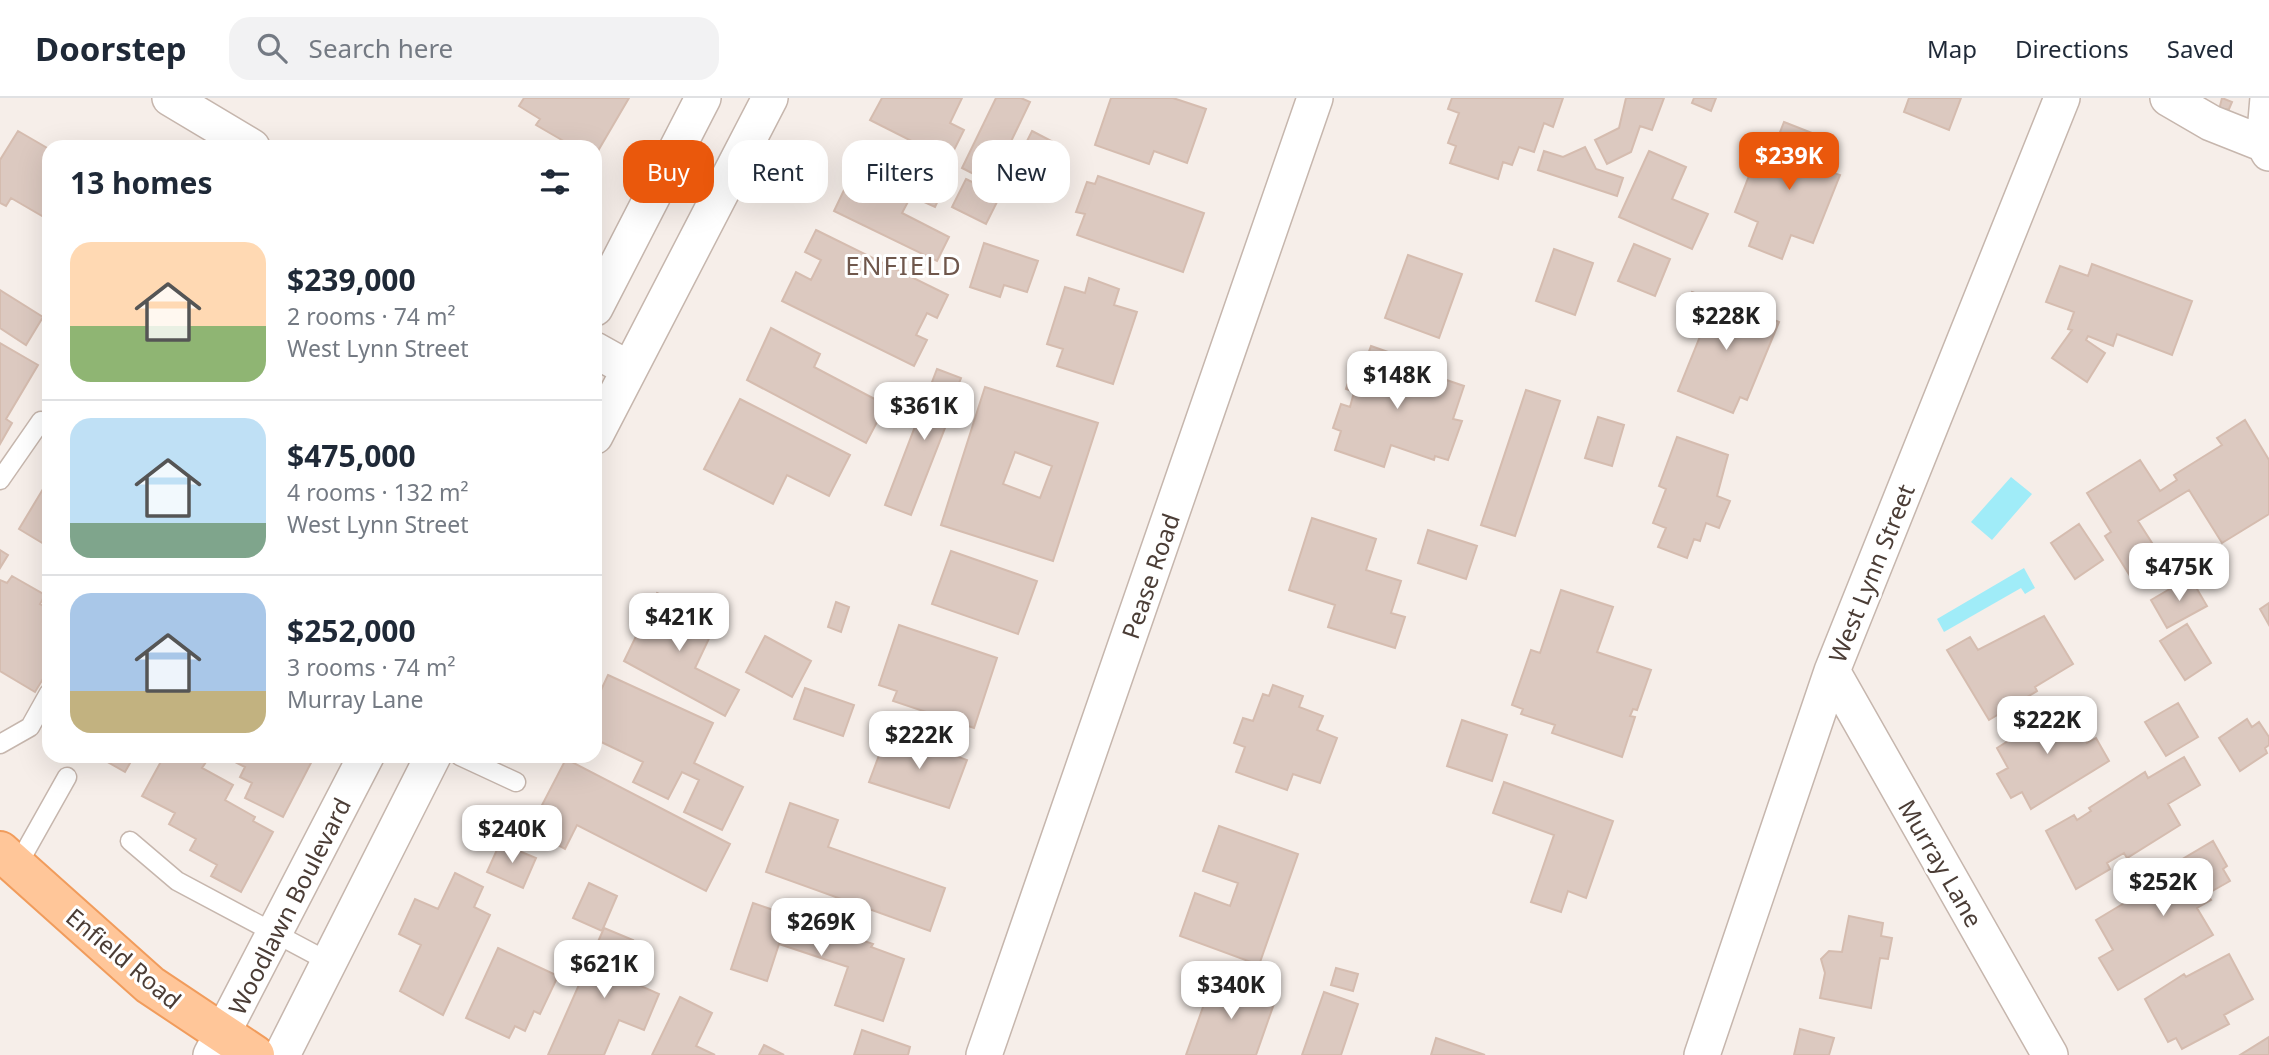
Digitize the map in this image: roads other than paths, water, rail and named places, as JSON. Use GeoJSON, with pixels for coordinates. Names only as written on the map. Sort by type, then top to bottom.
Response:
{"type":"FeatureCollection","features":[{"type":"Feature","properties":{"kind":"main road","name":"Enfield Road"},"geometry":{"type":"LineString","coordinates":[[8,859],[217,1046],[256,1055]]}},
{"type":"Feature","properties":{"kind":"street"},"geometry":{"type":"LineString","coordinates":[[170,98],[240,140]]}},
{"type":"Feature","properties":{"kind":"street"},"geometry":{"type":"LineString","coordinates":[[602,293],[703,98]]}},
{"type":"Feature","properties":{"kind":"street"},"geometry":{"type":"LineString","coordinates":[[602,422],[769,98]]}},
{"type":"Feature","properties":{"kind":"street","name":"Pease Road"},"geometry":{"type":"LineString","coordinates":[[984,1055],[1315,98]]}},
{"type":"Feature","properties":{"kind":"street","name":"West Lynn Street"},"geometry":{"type":"LineString","coordinates":[[1702,1055],[1832,670],[2062,98]]}},
{"type":"Feature","properties":{"kind":"street"},"geometry":{"type":"LineString","coordinates":[[2168,98],[2211,123],[2267,149],[2268,98]]}},
{"type":"Feature","properties":{"kind":"street"},"geometry":{"type":"LineString","coordinates":[[602,354],[629,369]]}},
{"type":"Feature","properties":{"kind":"street","name":"Murray Lane"},"geometry":{"type":"LineString","coordinates":[[1832,670],[2050,1055]]}},
{"type":"Feature","properties":{"kind":"street","name":"Woodlawn Boulevard"},"geometry":{"type":"LineString","coordinates":[[217,1046],[362,763]]}},
{"type":"Feature","properties":{"kind":"street"},"geometry":{"type":"LineString","coordinates":[[282,1055],[429,763]]}},
{"type":"Feature","properties":{"kind":"lane"},"geometry":{"type":"LineString","coordinates":[[0,480],[42,422]]}},
{"type":"Feature","properties":{"kind":"lane"},"geometry":{"type":"LineString","coordinates":[[0,744],[30,727],[42,706]]}},
{"type":"Feature","properties":{"kind":"lane"},"geometry":{"type":"LineString","coordinates":[[475,763],[516,782]]}},
{"type":"Feature","properties":{"kind":"lane"},"geometry":{"type":"LineString","coordinates":[[8,859],[67,777]]}},
{"type":"Feature","properties":{"kind":"lane"},"geometry":{"type":"LineString","coordinates":[[130,841],[177,881],[329,962]]}},
{"type":"Feature","properties":{"kind":"water"},"geometry":{"type":"Polygon","coordinates":[[[2011,477],[2032,494],[1992,540],[1971,522],[2011,477]]]}},
{"type":"Feature","properties":{"kind":"water"},"geometry":{"type":"Polygon","coordinates":[[[2024,568],[2035,588],[2025,594],[2021,588],[1944,632],[1937,619],[2024,568]]]}},
{"type":"Feature","properties":{"kind":"district","name":"ENFIELD"},"geometry":{"type":"Point","coordinates":[904,265]}}]}
